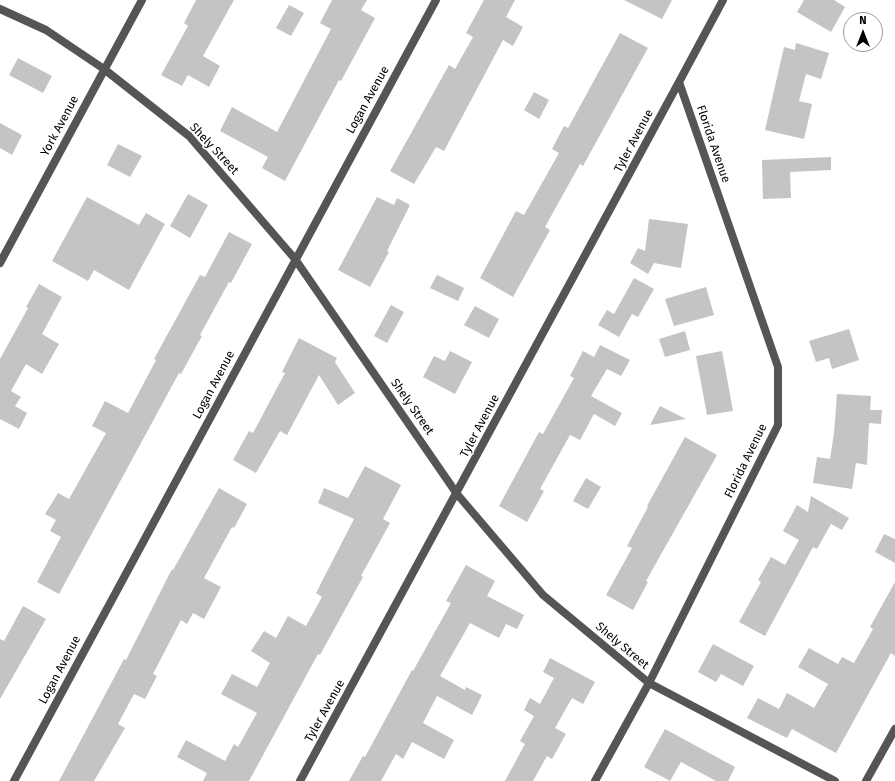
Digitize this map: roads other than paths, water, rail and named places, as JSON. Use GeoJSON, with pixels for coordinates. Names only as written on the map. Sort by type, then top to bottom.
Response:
{"type":"FeatureCollection","features":[{"type":"Feature","properties":{"kind":"street","name":"York Avenue"},"geometry":{"type":"LineString","coordinates":[[0,263],[142,0]]}},
{"type":"Feature","properties":{"kind":"street","name":"Logan Avenue"},"geometry":{"type":"LineString","coordinates":[[14,781],[436,0]]}},
{"type":"Feature","properties":{"kind":"street"},"geometry":{"type":"LineString","coordinates":[[679,82],[723,0]]}},
{"type":"Feature","properties":{"kind":"street","name":"Shely Street"},"geometry":{"type":"LineString","coordinates":[[0,9],[46,30],[104,68],[189,136],[295,259],[457,494],[542,596],[649,683],[835,781]]}},
{"type":"Feature","properties":{"kind":"street","name":"Tyler Avenue"},"geometry":{"type":"LineString","coordinates":[[300,781],[457,494],[679,82]]}},
{"type":"Feature","properties":{"kind":"street","name":"Florida Avenue"},"geometry":{"type":"LineString","coordinates":[[595,781],[649,683],[778,425],[778,367],[679,82]]}},
{"type":"Feature","properties":{"kind":"street"},"geometry":{"type":"LineString","coordinates":[[866,781],[895,729]]}}]}
